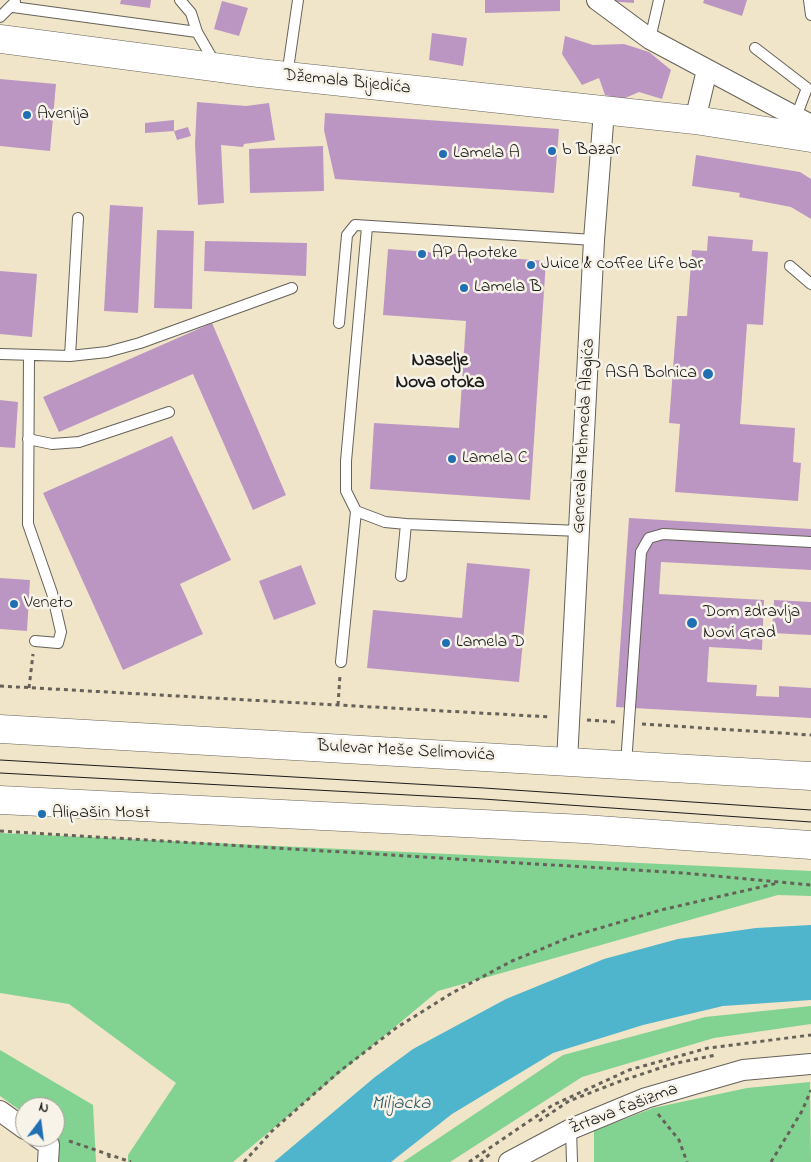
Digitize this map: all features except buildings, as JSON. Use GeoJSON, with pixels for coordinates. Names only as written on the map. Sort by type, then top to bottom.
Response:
{"type":"FeatureCollection","features":[{"type":"Feature","properties":{"kind":"main road","name":"Džemala Bijedića"},"geometry":{"type":"LineString","coordinates":[[0,39],[287,76],[604,112],[806,127]]}},
{"type":"Feature","properties":{"kind":"main road","name":"Bulevar Meše Selimovića"},"geometry":{"type":"LineString","coordinates":[[0,729],[811,776]]}},
{"type":"Feature","properties":{"kind":"main road"},"geometry":{"type":"LineString","coordinates":[[0,800],[584,829],[811,845]]}},
{"type":"Feature","properties":{"kind":"street"},"geometry":{"type":"LineString","coordinates":[[597,0],[650,39],[806,127]]}},
{"type":"Feature","properties":{"kind":"street"},"geometry":{"type":"LineString","coordinates":[[695,120],[707,70]]}},
{"type":"Feature","properties":{"kind":"street","name":"Generala Mehmeda Alagića"},"geometry":{"type":"LineString","coordinates":[[567,761],[594,240],[604,112]]}},
{"type":"Feature","properties":{"kind":"street","name":"Žrtava fašizma"},"geometry":{"type":"LineString","coordinates":[[509,1162],[570,1129],[646,1098],[743,1070],[811,1064]]}},
{"type":"Feature","properties":{"kind":"street"},"geometry":{"type":"LineString","coordinates":[[0,1111],[15,1122]]}},
{"type":"Feature","properties":{"kind":"lane"},"geometry":{"type":"LineString","coordinates":[[180,0],[191,13],[197,32],[216,66]]}},
{"type":"Feature","properties":{"kind":"lane"},"geometry":{"type":"LineString","coordinates":[[287,76],[298,0]]}},
{"type":"Feature","properties":{"kind":"lane"},"geometry":{"type":"LineString","coordinates":[[650,39],[660,0]]}},
{"type":"Feature","properties":{"kind":"lane"},"geometry":{"type":"LineString","coordinates":[[809,0],[811,16]]}},
{"type":"Feature","properties":{"kind":"lane"},"geometry":{"type":"LineString","coordinates":[[0,18],[15,3],[197,32]]}},
{"type":"Feature","properties":{"kind":"lane"},"geometry":{"type":"LineString","coordinates":[[755,48],[809,83],[806,127]]}},
{"type":"Feature","properties":{"kind":"lane"},"geometry":{"type":"LineString","coordinates":[[70,356],[78,218]]}},
{"type":"Feature","properties":{"kind":"lane"},"geometry":{"type":"LineString","coordinates":[[339,323],[347,235],[355,225],[594,240]]}},
{"type":"Feature","properties":{"kind":"lane"},"geometry":{"type":"LineString","coordinates":[[341,662],[356,511],[346,491],[346,461],[367,227]]}},
{"type":"Feature","properties":{"kind":"lane"},"geometry":{"type":"LineString","coordinates":[[790,266],[811,284]]}},
{"type":"Feature","properties":{"kind":"lane"},"geometry":{"type":"LineString","coordinates":[[0,354],[70,356],[108,352],[140,343],[292,288]]}},
{"type":"Feature","properties":{"kind":"lane"},"geometry":{"type":"LineString","coordinates":[[29,355],[28,524],[52,593],[61,632],[58,643],[35,641]]}},
{"type":"Feature","properties":{"kind":"lane"},"geometry":{"type":"LineString","coordinates":[[28,440],[52,444],[79,442],[169,412]]}},
{"type":"Feature","properties":{"kind":"lane"},"geometry":{"type":"LineString","coordinates":[[356,511],[385,522],[406,524],[580,531]]}},
{"type":"Feature","properties":{"kind":"lane"},"geometry":{"type":"LineString","coordinates":[[401,576],[406,524]]}},
{"type":"Feature","properties":{"kind":"lane"},"geometry":{"type":"LineString","coordinates":[[626,764],[641,552],[649,538],[663,534],[811,542]]}},
{"type":"Feature","properties":{"kind":"lane"},"geometry":{"type":"LineString","coordinates":[[570,1129],[572,1162]]}},
{"type":"Feature","properties":{"kind":"path"},"geometry":{"type":"LineString","coordinates":[[29,688],[35,641]]}},
{"type":"Feature","properties":{"kind":"path"},"geometry":{"type":"LineString","coordinates":[[338,705],[341,662]]}},
{"type":"Feature","properties":{"kind":"path"},"geometry":{"type":"LineString","coordinates":[[0,686],[570,718],[811,735]]}},
{"type":"Feature","properties":{"kind":"path"},"geometry":{"type":"LineString","coordinates":[[0,831],[683,873],[811,885]]}},
{"type":"Feature","properties":{"kind":"path"},"geometry":{"type":"LineString","coordinates":[[244,1162],[272,1131],[340,1071],[396,1028],[469,984],[512,962],[573,936],[661,910],[781,883]]}},
{"type":"Feature","properties":{"kind":"path"},"geometry":{"type":"LineString","coordinates":[[771,1162],[802,1111],[811,1090]]}},
{"type":"Feature","properties":{"kind":"path"},"geometry":{"type":"LineString","coordinates":[[646,1098],[679,1140],[687,1162]]}},
{"type":"Feature","properties":{"kind":"path"},"geometry":{"type":"LineString","coordinates":[[44,1148],[69,1142],[131,1162]]}},
{"type":"Feature","properties":{"kind":"path"},"geometry":{"type":"LineString","coordinates":[[109,1154],[109,1162]]}},
{"type":"Feature","properties":{"kind":"green space"},"geometry":{"type":"Polygon","coordinates":[[[0,833],[811,871],[811,896],[778,895],[438,991],[233,1162],[128,1162],[128,1155],[176,1083],[69,1004],[0,993],[0,833]]]}},
{"type":"Feature","properties":{"kind":"green space"},"geometry":{"type":"Polygon","coordinates":[[[811,1006],[811,1024],[714,1038],[582,1077],[450,1162],[403,1162],[563,1055],[705,1017],[811,1006]]]}},
{"type":"Feature","properties":{"kind":"green space"},"geometry":{"type":"Polygon","coordinates":[[[0,1050],[93,1105],[96,1162],[58,1162],[56,1147],[65,1147],[65,1097],[15,1097],[15,1107],[0,1096],[0,1050]]]}},
{"type":"Feature","properties":{"kind":"green space"},"geometry":{"type":"Polygon","coordinates":[[[810,1082],[811,1162],[594,1162],[594,1131],[653,1108],[747,1088],[810,1082]]]}},
{"type":"Feature","properties":{"kind":"water","name":"Miljacka"},"geometry":{"type":"Polygon","coordinates":[[[811,925],[811,1000],[723,1006],[643,1025],[553,1053],[452,1114],[391,1162],[274,1162],[375,1077],[413,1049],[506,999],[604,959],[678,939],[756,928],[811,925]]]}},
{"type":"Feature","properties":{"kind":"tram line"},"geometry":{"type":"LineString","coordinates":[[0,760],[484,788],[811,810]]}},
{"type":"Feature","properties":{"kind":"tram line"},"geometry":{"type":"LineString","coordinates":[[0,773],[483,799],[811,822]]}},
{"type":"Feature","properties":{"kind":"place","name":"Avenija"},"geometry":{"type":"Point","coordinates":[27,115]}},
{"type":"Feature","properties":{"kind":"place","name":"b Bazar"},"geometry":{"type":"Point","coordinates":[552,151]}},
{"type":"Feature","properties":{"kind":"place","name":"Lamela A"},"geometry":{"type":"Point","coordinates":[443,154]}},
{"type":"Feature","properties":{"kind":"place","name":"AP Apoteke"},"geometry":{"type":"Point","coordinates":[422,254]}},
{"type":"Feature","properties":{"kind":"place","name":"Juice & coffee Life bar"},"geometry":{"type":"Point","coordinates":[531,265]}},
{"type":"Feature","properties":{"kind":"place","name":"Lamela B"},"geometry":{"type":"Point","coordinates":[464,288]}},
{"type":"Feature","properties":{"kind":"place","name":"ASA Bolnica"},"geometry":{"type":"Point","coordinates":[708,374]}},
{"type":"Feature","properties":{"kind":"place","name":"Lamela C"},"geometry":{"type":"Point","coordinates":[452,459]}},
{"type":"Feature","properties":{"kind":"place","name":"Veneto"},"geometry":{"type":"Point","coordinates":[14,604]}},
{"type":"Feature","properties":{"kind":"place","name":"Dom zdravlja Novi Grad"},"geometry":{"type":"Point","coordinates":[692,623]}},
{"type":"Feature","properties":{"kind":"place","name":"Lamela D"},"geometry":{"type":"Point","coordinates":[446,643]}},
{"type":"Feature","properties":{"kind":"place","name":"Alipašin Most"},"geometry":{"type":"Point","coordinates":[42,814]}},
{"type":"Feature","properties":{"kind":"district","name":"Naselje Nova otoka"},"geometry":{"type":"Point","coordinates":[440,373]}}]}
